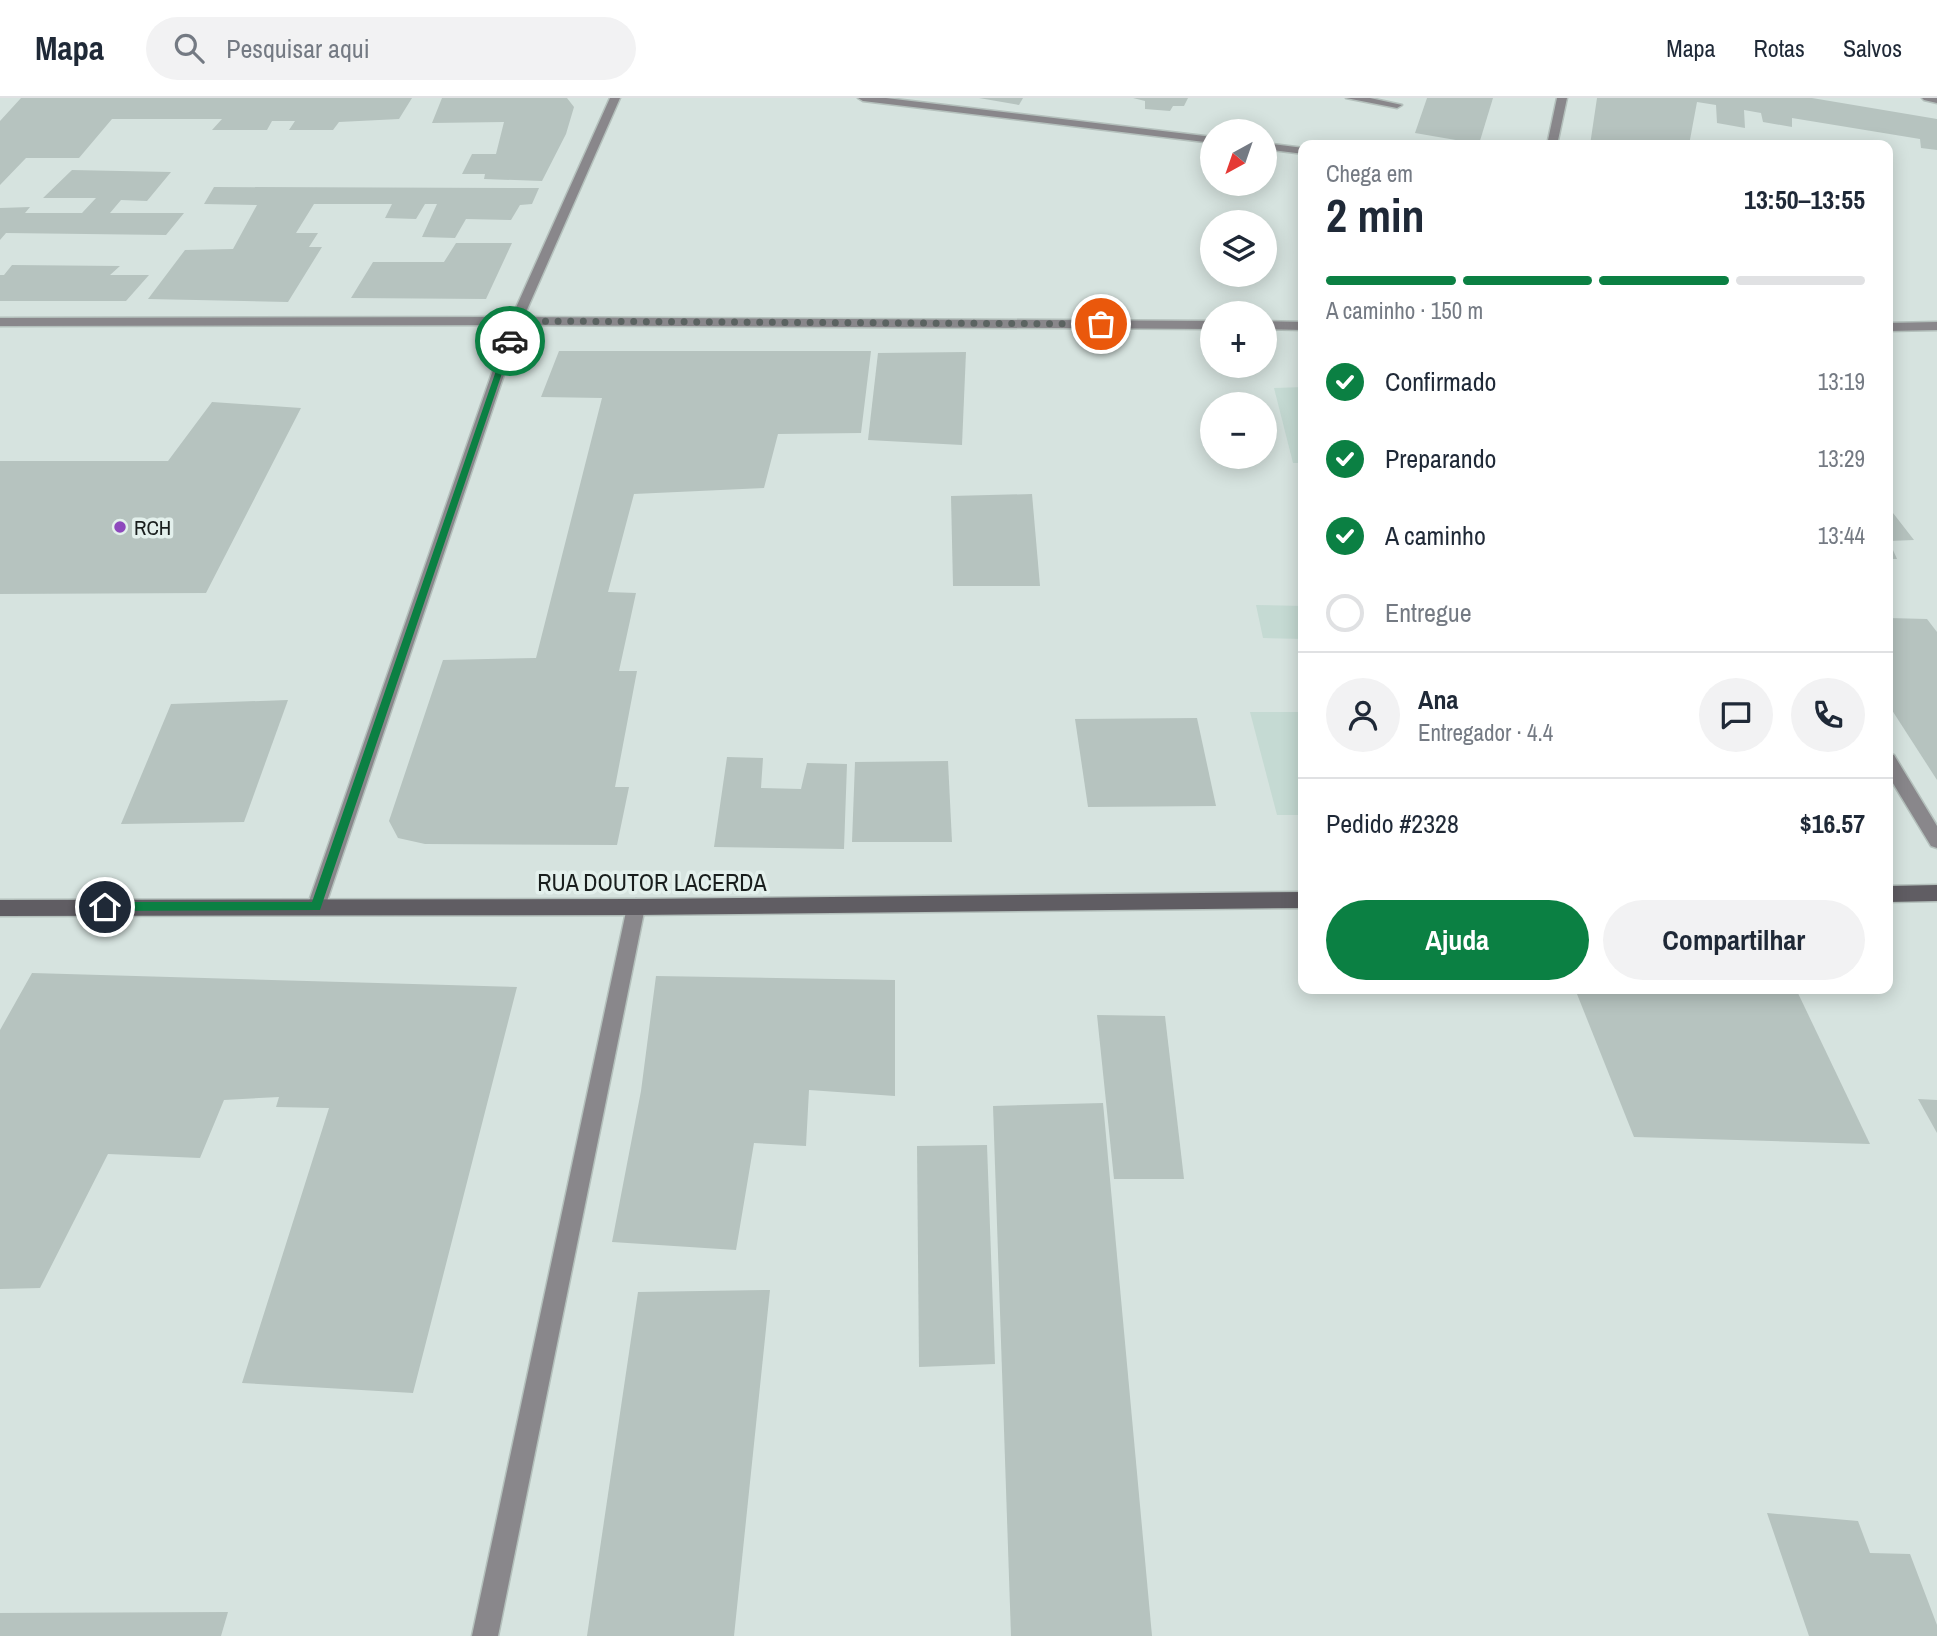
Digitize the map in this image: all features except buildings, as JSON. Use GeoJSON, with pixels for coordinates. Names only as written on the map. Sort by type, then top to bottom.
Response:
{"type":"FeatureCollection","features":[{"type":"Feature","properties":{"kind":"main road"},"geometry":{"type":"LineString","coordinates":[[1893,894],[1937,893]]}},
{"type":"Feature","properties":{"kind":"main road","name":"RUA DOUTOR LACERDA"},"geometry":{"type":"LineString","coordinates":[[0,908],[636,907],[1298,900]]}},
{"type":"Feature","properties":{"kind":"street"},"geometry":{"type":"LineString","coordinates":[[316,906],[516,321],[615,98]]}},
{"type":"Feature","properties":{"kind":"street"},"geometry":{"type":"LineString","coordinates":[[863,98],[1200,138]]}},
{"type":"Feature","properties":{"kind":"street"},"geometry":{"type":"LineString","coordinates":[[1351,98],[1397,105]]}},
{"type":"Feature","properties":{"kind":"street"},"geometry":{"type":"LineString","coordinates":[[1553,140],[1562,98]]}},
{"type":"Feature","properties":{"kind":"street"},"geometry":{"type":"LineString","coordinates":[[1927,98],[1937,100]]}},
{"type":"Feature","properties":{"kind":"street"},"geometry":{"type":"LineString","coordinates":[[1278,148],[1298,150]]}},
{"type":"Feature","properties":{"kind":"street"},"geometry":{"type":"LineString","coordinates":[[0,322],[516,321],[1200,325]]}},
{"type":"Feature","properties":{"kind":"street"},"geometry":{"type":"LineString","coordinates":[[1277,325],[1298,326]]}},
{"type":"Feature","properties":{"kind":"street"},"geometry":{"type":"LineString","coordinates":[[1893,327],[1937,326]]}},
{"type":"Feature","properties":{"kind":"street"},"geometry":{"type":"LineString","coordinates":[[1893,768],[1937,841]]}},
{"type":"Feature","properties":{"kind":"street"},"geometry":{"type":"LineString","coordinates":[[485,1636],[636,907]]}},
{"type":"Feature","properties":{"kind":"shaded area"},"geometry":{"type":"Polygon","coordinates":[[[1298,387],[1298,463],[1293,463],[1274,388],[1298,387]]]}},
{"type":"Feature","properties":{"kind":"shaded area"},"geometry":{"type":"Polygon","coordinates":[[[1256,605],[1298,606],[1298,639],[1263,638],[1256,605]]]}},
{"type":"Feature","properties":{"kind":"shaded area"},"geometry":{"type":"Polygon","coordinates":[[[1250,712],[1298,712],[1298,815],[1277,815],[1250,712]]]}},
{"type":"Feature","properties":{"kind":"way so far"},"geometry":{"type":"LineString","coordinates":[[510,341],[516,321],[1101,324]]}},
{"type":"Feature","properties":{"kind":"place","name":"RCH"},"geometry":{"type":"Point","coordinates":[120,527]}},
{"type":"Feature","properties":{"kind":"route"},"geometry":{"type":"LineString","coordinates":[[105,907],[316,906],[510,341]]}}]}
